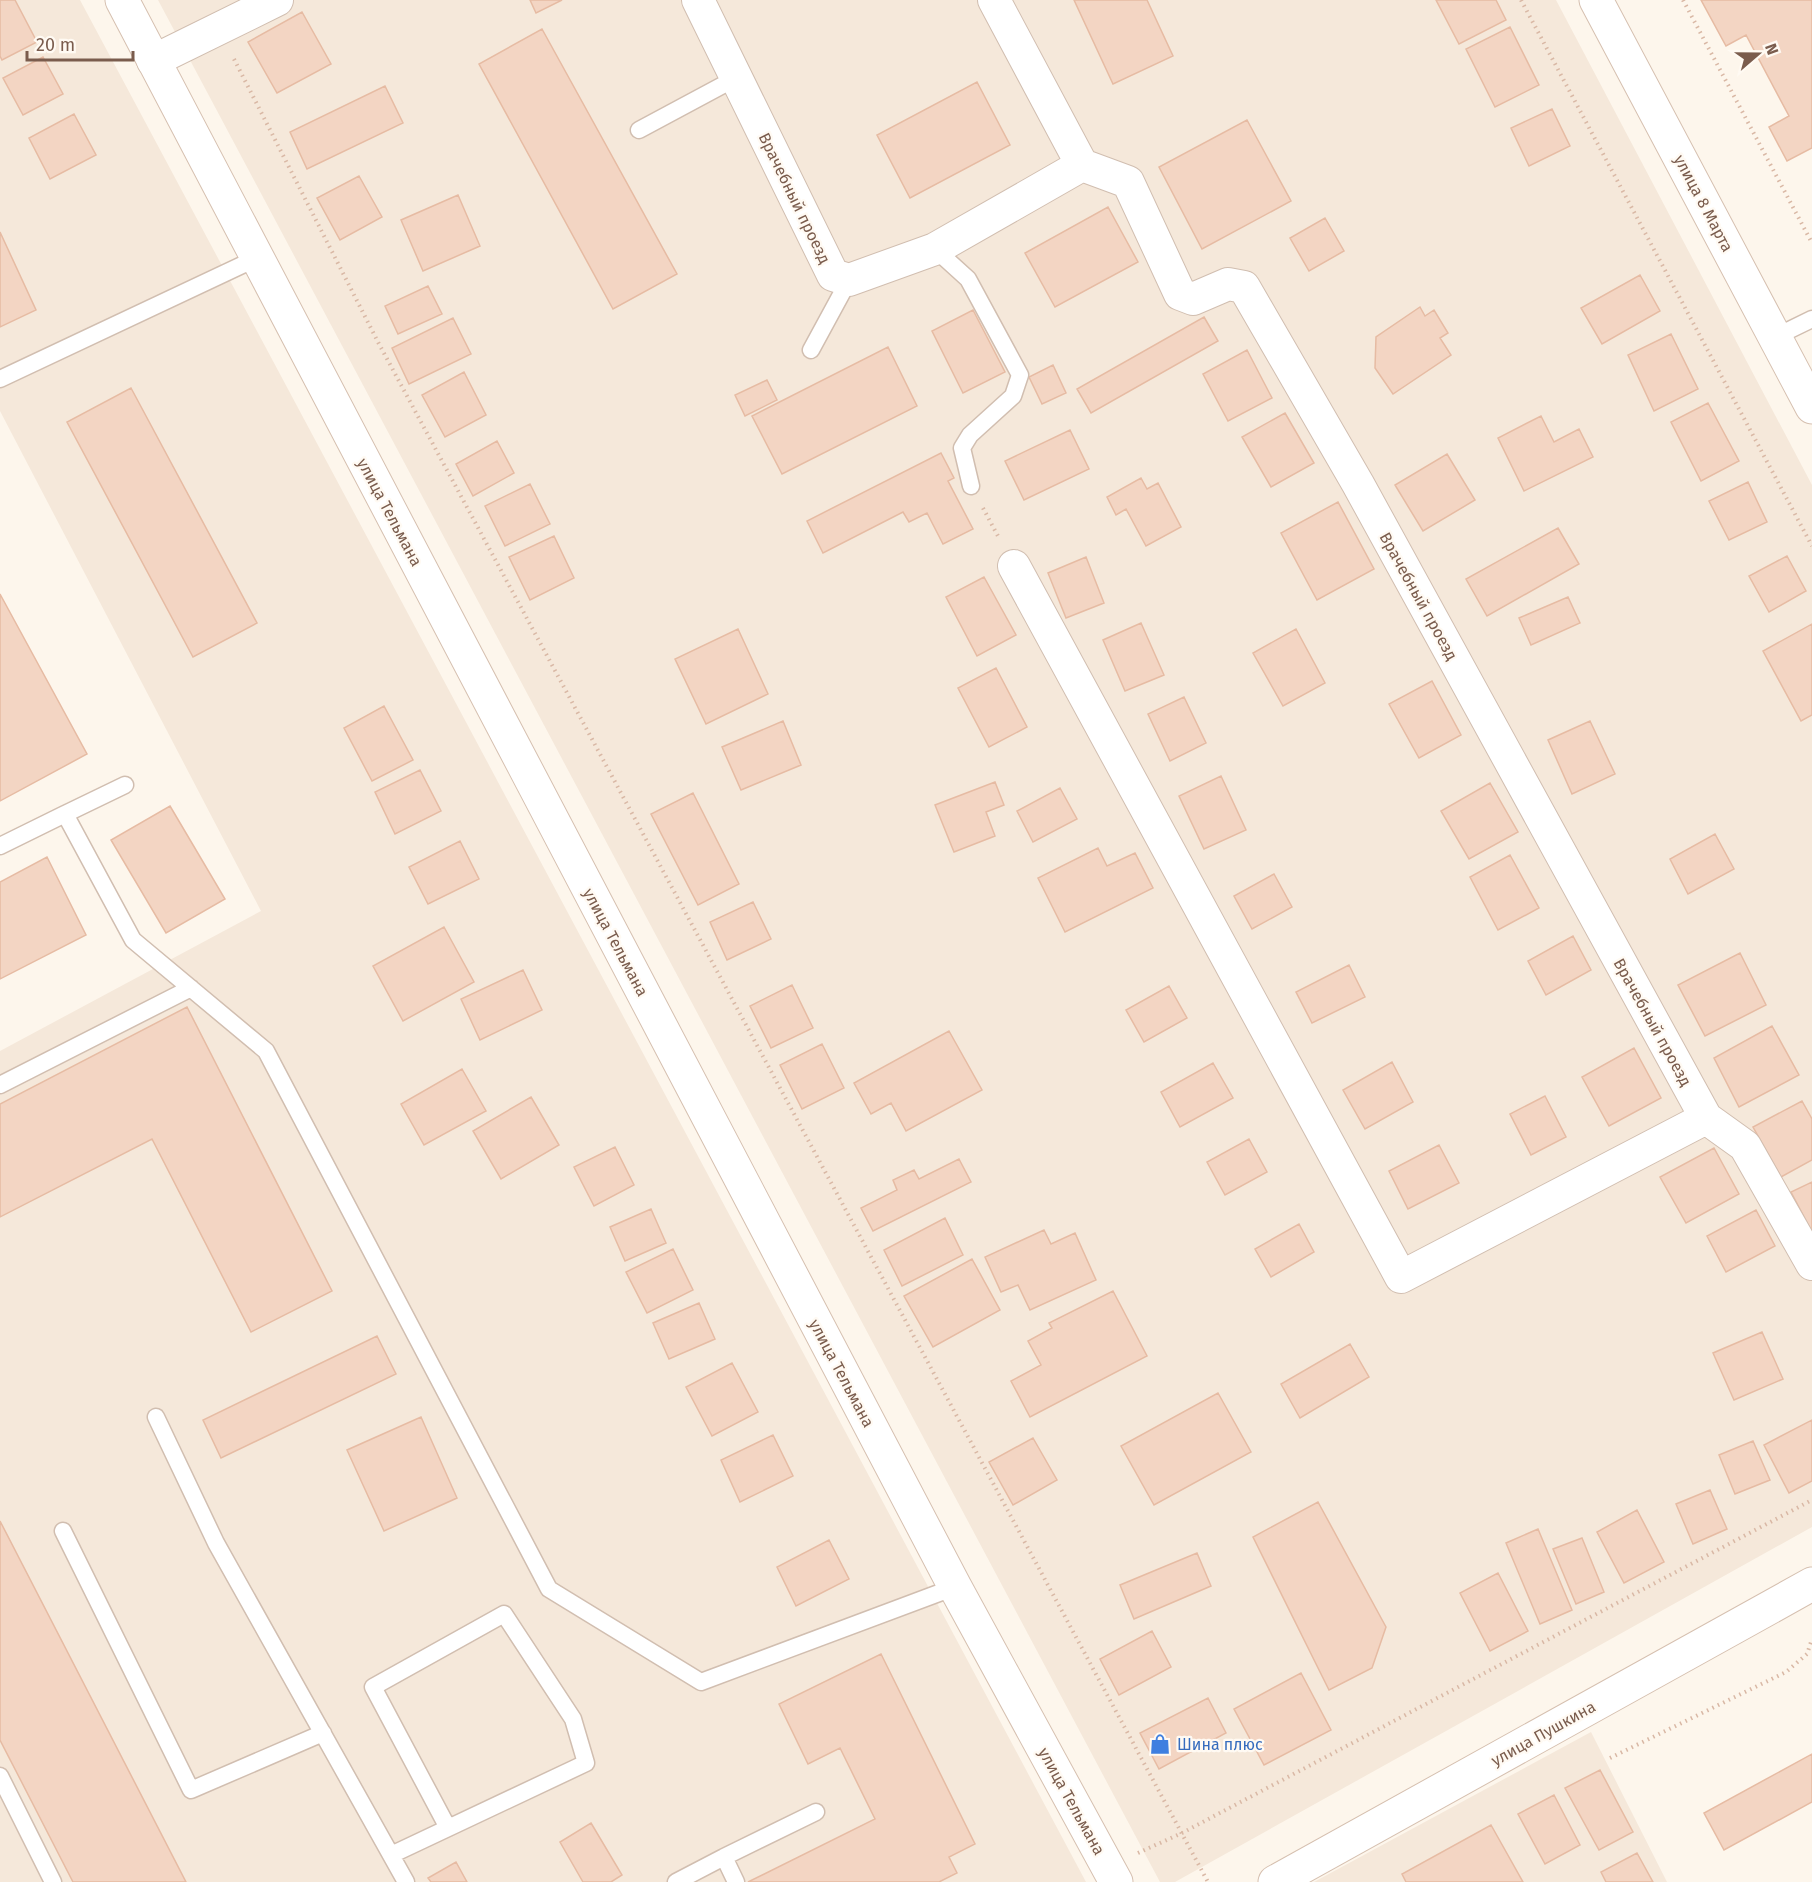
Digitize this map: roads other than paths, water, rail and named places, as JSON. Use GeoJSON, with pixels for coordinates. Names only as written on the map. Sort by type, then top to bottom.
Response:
{"type":"FeatureCollection","features":[{"type":"Feature","properties":{"kind":"street","name":"улица Тельмана"},"geometry":{"type":"LineString","coordinates":[[122,0],[955,1587],[1112,1874]]}},
{"type":"Feature","properties":{"kind":"street"},"geometry":{"type":"LineString","coordinates":[[153,61],[277,0]]}},
{"type":"Feature","properties":{"kind":"street","name":"Врачебный проезд"},"geometry":{"type":"LineString","coordinates":[[698,0],[833,275],[849,280]]}},
{"type":"Feature","properties":{"kind":"street"},"geometry":{"type":"LineString","coordinates":[[849,280],[935,249],[1082,165],[993,0]]}},
{"type":"Feature","properties":{"kind":"street","name":"улица 8 Марта"},"geometry":{"type":"LineString","coordinates":[[1596,0],[1812,407]]}},
{"type":"Feature","properties":{"kind":"street","name":"Врачебный проезд"},"geometry":{"type":"LineString","coordinates":[[1082,165],[1128,182],[1180,294],[1193,298],[1228,284],[1244,287],[1358,484],[1706,1118],[1745,1146],[1812,1264]]}},
{"type":"Feature","properties":{"kind":"street"},"geometry":{"type":"LineString","coordinates":[[1014,566],[1401,1277],[1706,1118]]}},
{"type":"Feature","properties":{"kind":"street","name":"улица Пушкина"},"geometry":{"type":"LineString","coordinates":[[1275,1882],[1812,1584]]}},
{"type":"Feature","properties":{"kind":"lane"},"geometry":{"type":"LineString","coordinates":[[639,130],[736,78]]}},
{"type":"Feature","properties":{"kind":"lane"},"geometry":{"type":"LineString","coordinates":[[935,249],[968,279],[1020,375],[1013,396],[970,435],[962,448],[971,486]]}},
{"type":"Feature","properties":{"kind":"lane"},"geometry":{"type":"LineString","coordinates":[[0,379],[257,258]]}},
{"type":"Feature","properties":{"kind":"lane"},"geometry":{"type":"LineString","coordinates":[[811,350],[849,280]]}},
{"type":"Feature","properties":{"kind":"lane"},"geometry":{"type":"LineString","coordinates":[[1775,337],[1812,319]]}},
{"type":"Feature","properties":{"kind":"lane"},"geometry":{"type":"LineString","coordinates":[[0,846],[125,785]]}},
{"type":"Feature","properties":{"kind":"lane"},"geometry":{"type":"LineString","coordinates":[[65,814],[133,940],[266,1051],[549,1589],[701,1682],[955,1587]]}},
{"type":"Feature","properties":{"kind":"lane"},"geometry":{"type":"LineString","coordinates":[[0,1085],[191,988]]}},
{"type":"Feature","properties":{"kind":"lane"},"geometry":{"type":"LineString","coordinates":[[156,1417],[216,1543],[406,1882]]}},
{"type":"Feature","properties":{"kind":"lane"},"geometry":{"type":"LineString","coordinates":[[63,1531],[191,1790],[322,1733]]}},
{"type":"Feature","properties":{"kind":"lane"},"geometry":{"type":"LineString","coordinates":[[391,1855],[586,1763],[573,1719],[504,1614],[373,1687],[448,1828]]}},
{"type":"Feature","properties":{"kind":"lane"},"geometry":{"type":"LineString","coordinates":[[0,1776],[53,1882]]}},
{"type":"Feature","properties":{"kind":"lane"},"geometry":{"type":"LineString","coordinates":[[676,1882],[816,1812]]}},
{"type":"Feature","properties":{"kind":"lane"},"geometry":{"type":"LineString","coordinates":[[724,1857],[736,1882]]}},
{"type":"Feature","properties":{"kind":"place","name":"Шина плюс"},"geometry":{"type":"Point","coordinates":[1160,1744]}}]}
